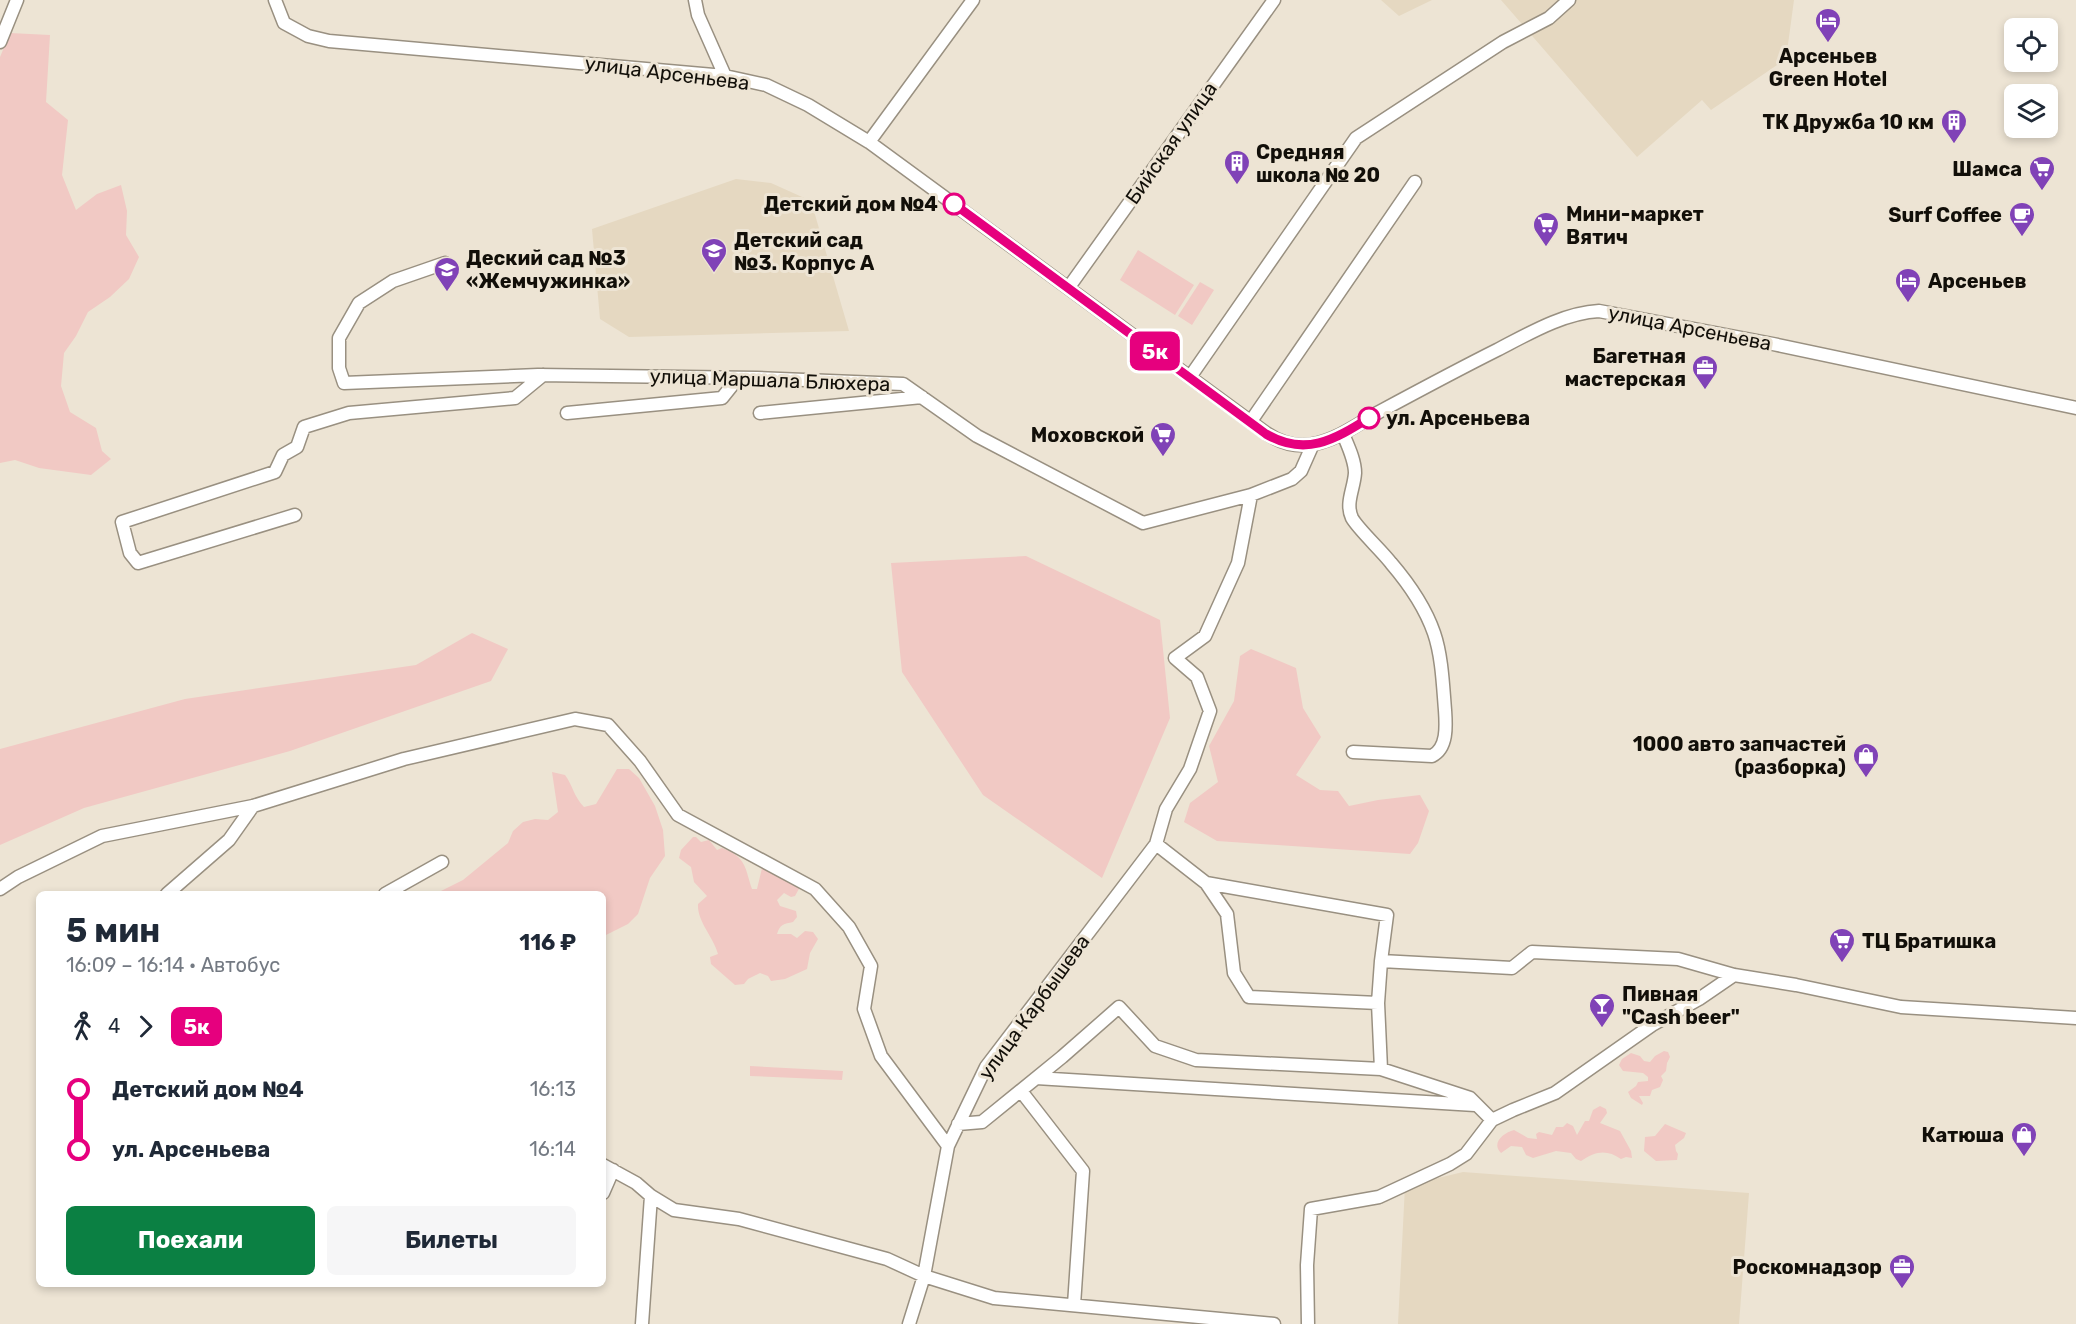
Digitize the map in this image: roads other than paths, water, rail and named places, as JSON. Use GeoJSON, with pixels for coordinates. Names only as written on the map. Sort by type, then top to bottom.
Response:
{"type":"FeatureCollection","features":[{"type":"Feature","properties":{"kind":"street"},"geometry":{"type":"LineString","coordinates":[[0,42],[17,0]]}},
{"type":"Feature","properties":{"kind":"street","name":"улица Арсеньева"},"geometry":{"type":"LineString","coordinates":[[275,0],[284,23],[308,36],[329,40],[725,76],[766,85],[808,105],[869,142],[1281,442],[1296,445],[1313,444],[1343,434],[1419,391],[1529,334],[1573,316],[1599,311],[1773,344],[2076,408]]}},
{"type":"Feature","properties":{"kind":"street"},"geometry":{"type":"LineString","coordinates":[[695,0],[698,15],[725,76]]}},
{"type":"Feature","properties":{"kind":"street"},"geometry":{"type":"LineString","coordinates":[[869,142],[973,0]]}},
{"type":"Feature","properties":{"kind":"street","name":"Бийская улица"},"geometry":{"type":"LineString","coordinates":[[1069,287],[1274,0]]}},
{"type":"Feature","properties":{"kind":"street"},"geometry":{"type":"LineString","coordinates":[[1190,377],[1356,138],[1503,42],[1549,18],[1569,0]]}},
{"type":"Feature","properties":{"kind":"street"},"geometry":{"type":"LineString","coordinates":[[1251,421],[1415,183]]}},
{"type":"Feature","properties":{"kind":"street","name":"улица Маршала Блюхера"},"geometry":{"type":"LineString","coordinates":[[445,263],[393,281],[359,303],[339,338],[339,368],[344,383],[543,375],[738,378],[903,384],[977,436],[1143,523],[1251,495],[1292,479],[1301,471],[1313,444]]}},
{"type":"Feature","properties":{"kind":"street"},"geometry":{"type":"LineString","coordinates":[[295,515],[138,563],[130,553],[122,522],[275,472],[283,456],[297,447],[304,427],[349,413],[515,398],[543,375]]}},
{"type":"Feature","properties":{"kind":"street"},"geometry":{"type":"LineString","coordinates":[[567,413],[722,398],[738,378]]}},
{"type":"Feature","properties":{"kind":"street"},"geometry":{"type":"LineString","coordinates":[[760,413],[922,397]]}},
{"type":"Feature","properties":{"kind":"street"},"geometry":{"type":"LineString","coordinates":[[1343,434],[1355,472],[1349,502],[1351,515],[1355,523],[1406,580],[1435,634],[1445,721],[1442,745],[1432,756],[1353,752]]}},
{"type":"Feature","properties":{"kind":"street"},"geometry":{"type":"LineString","coordinates":[[1251,495],[1238,563],[1205,636],[1175,658],[1197,676],[1210,711],[1190,769],[1166,808],[1156,844],[1206,883],[1227,914],[1233,973],[1249,997],[1378,1003]]}},
{"type":"Feature","properties":{"kind":"street"},"geometry":{"type":"LineString","coordinates":[[0,890],[18,877],[102,836],[253,806],[404,759],[575,719],[608,725],[640,761],[678,815],[815,889],[849,927],[872,966],[864,1009],[881,1056],[948,1146]]}},
{"type":"Feature","properties":{"kind":"street"},"geometry":{"type":"LineString","coordinates":[[170,891],[229,840],[253,806]]}},
{"type":"Feature","properties":{"kind":"street","name":"улица Карбышева"},"geometry":{"type":"LineString","coordinates":[[909,1324],[924,1276],[948,1146],[986,1067],[1156,844]]}},
{"type":"Feature","properties":{"kind":"street"},"geometry":{"type":"LineString","coordinates":[[390,891],[442,862]]}},
{"type":"Feature","properties":{"kind":"street"},"geometry":{"type":"LineString","coordinates":[[1206,883],[1387,915],[1378,1003],[1381,1069]]}},
{"type":"Feature","properties":{"kind":"street"},"geometry":{"type":"LineString","coordinates":[[1381,961],[1512,968],[1532,952],[1678,959],[1734,975],[1912,1008],[2076,1018]]}},
{"type":"Feature","properties":{"kind":"street"},"geometry":{"type":"LineString","coordinates":[[1308,1324],[1307,1264],[1311,1209],[1379,1197],[1466,1154],[1492,1120],[1555,1093],[1652,1025],[1699,999],[1734,975]]}},
{"type":"Feature","properties":{"kind":"street"},"geometry":{"type":"LineString","coordinates":[[958,1124],[982,1122],[1119,1007],[1155,1046],[1196,1060],[1381,1069],[1470,1098],[1492,1120]]}},
{"type":"Feature","properties":{"kind":"street"},"geometry":{"type":"LineString","coordinates":[[1036,1078],[1476,1105]]}},
{"type":"Feature","properties":{"kind":"street"},"geometry":{"type":"LineString","coordinates":[[1021,1091],[1083,1171],[1074,1305]]}},
{"type":"Feature","properties":{"kind":"street"},"geometry":{"type":"LineString","coordinates":[[608,1167],[636,1183],[651,1196],[674,1210],[739,1219],[887,1259],[924,1276],[994,1298],[1274,1324]]}},
{"type":"Feature","properties":{"kind":"street"},"geometry":{"type":"LineString","coordinates":[[642,1324],[651,1196]]}},
{"type":"Feature","properties":{"kind":"place","name":"Арсеньев Green Hotel"},"geometry":{"type":"Point","coordinates":[1828,44]}},
{"type":"Feature","properties":{"kind":"place","name":"ТК Дружба 10 км"},"geometry":{"type":"Point","coordinates":[1954,145]}},
{"type":"Feature","properties":{"kind":"place","name":"Средняя школа № 20"},"geometry":{"type":"Point","coordinates":[1237,186]}},
{"type":"Feature","properties":{"kind":"place","name":"Шамса"},"geometry":{"type":"Point","coordinates":[2042,192]}},
{"type":"Feature","properties":{"kind":"place","name":"Детский дом №4"},"geometry":{"type":"Point","coordinates":[954,204]}},
{"type":"Feature","properties":{"kind":"place","name":"Surf Coffee"},"geometry":{"type":"Point","coordinates":[2022,238]}},
{"type":"Feature","properties":{"kind":"place","name":"Мини-маркет Вятич"},"geometry":{"type":"Point","coordinates":[1546,248]}},
{"type":"Feature","properties":{"kind":"place","name":"Детский сад №3. Корпус А"},"geometry":{"type":"Point","coordinates":[714,274]}},
{"type":"Feature","properties":{"kind":"place","name":"Деский сад №3 «Жемчужинка»"},"geometry":{"type":"Point","coordinates":[447,293]}},
{"type":"Feature","properties":{"kind":"place","name":"Арсеньев"},"geometry":{"type":"Point","coordinates":[1908,304]}},
{"type":"Feature","properties":{"kind":"place","name":"Багетная мастерская"},"geometry":{"type":"Point","coordinates":[1705,391]}},
{"type":"Feature","properties":{"kind":"place","name":"ул. Арсеньева"},"geometry":{"type":"Point","coordinates":[1369,418]}},
{"type":"Feature","properties":{"kind":"place","name":"Моховской"},"geometry":{"type":"Point","coordinates":[1163,458]}},
{"type":"Feature","properties":{"kind":"place","name":"1000 авто запчастей (разборка)"},"geometry":{"type":"Point","coordinates":[1866,779]}},
{"type":"Feature","properties":{"kind":"place","name":"ТЦ Братишка"},"geometry":{"type":"Point","coordinates":[1842,964]}},
{"type":"Feature","properties":{"kind":"place","name":"Пивная \"Cash beer\""},"geometry":{"type":"Point","coordinates":[1602,1029]}},
{"type":"Feature","properties":{"kind":"place","name":"Катюша"},"geometry":{"type":"Point","coordinates":[2024,1158]}},
{"type":"Feature","properties":{"kind":"place","name":"Роскомнадзор"},"geometry":{"type":"Point","coordinates":[1902,1290]}}]}
